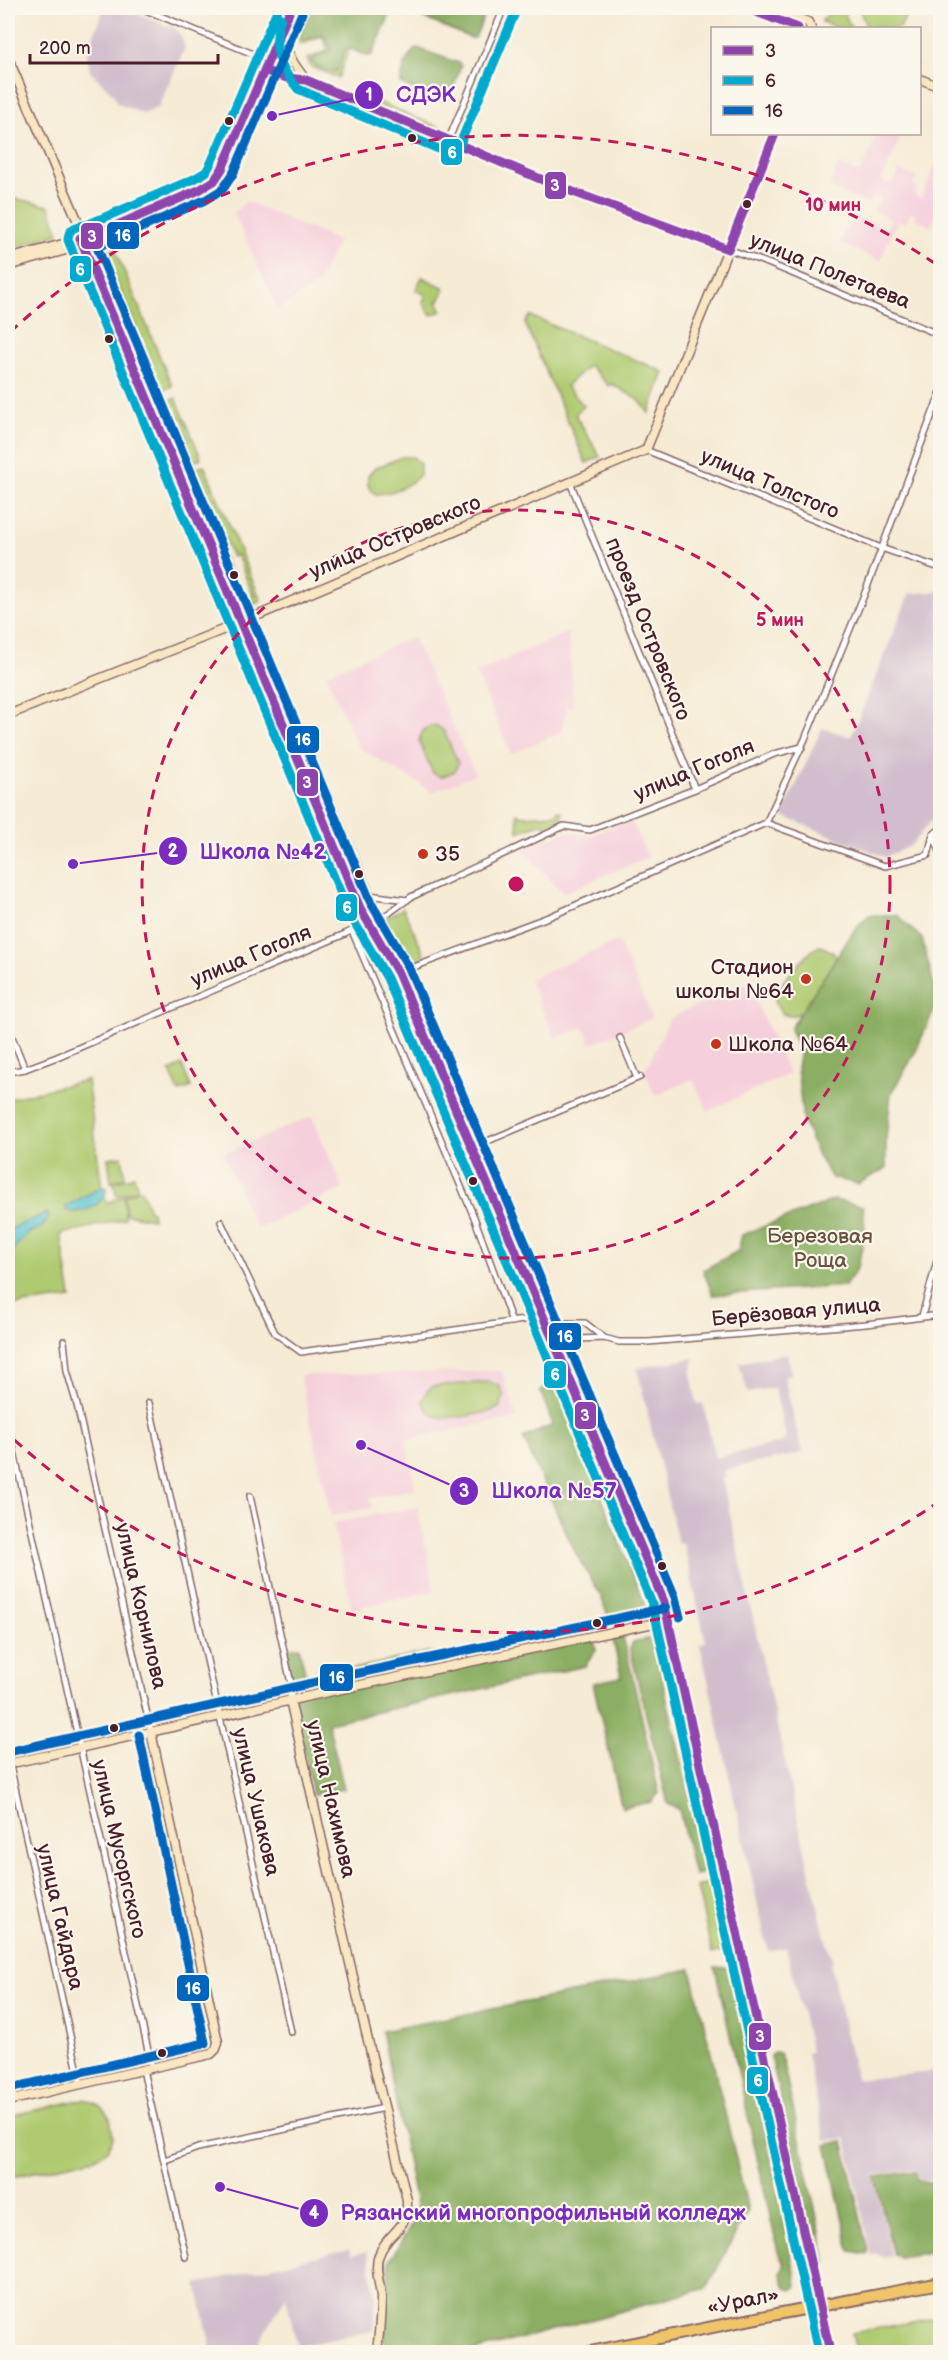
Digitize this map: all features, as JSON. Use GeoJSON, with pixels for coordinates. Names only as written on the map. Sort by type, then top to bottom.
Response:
{"type":"FeatureCollection","features":[{"type":"Feature","properties":{"kind":"highway","name":"«Урал»"},"geometry":{"type":"LineString","coordinates":[[590,2352],[940,2283]]}},
{"type":"Feature","properties":{"kind":"street"},"geometry":{"type":"LineString","coordinates":[[8,15],[10,8]]}},
{"type":"Feature","properties":{"kind":"street"},"geometry":{"type":"LineString","coordinates":[[141,8],[268,60]]}},
{"type":"Feature","properties":{"kind":"street"},"geometry":{"type":"LineString","coordinates":[[8,266],[81,238],[93,239],[214,181],[222,169],[291,8]]}},
{"type":"Feature","properties":{"kind":"street"},"geometry":{"type":"LineString","coordinates":[[8,259],[81,238],[93,239],[212,192],[219,186],[229,171],[298,8]]}},
{"type":"Feature","properties":{"kind":"street"},"geometry":{"type":"LineString","coordinates":[[448,141],[504,8]]}},
{"type":"Feature","properties":{"kind":"street"},"geometry":{"type":"LineString","coordinates":[[746,8],[795,27]]}},
{"type":"Feature","properties":{"kind":"street"},"geometry":{"type":"LineString","coordinates":[[773,8],[808,21],[811,27]]}},
{"type":"Feature","properties":{"kind":"street"},"geometry":{"type":"LineString","coordinates":[[286,36],[291,61],[306,80]]}},
{"type":"Feature","properties":{"kind":"street"},"geometry":{"type":"LineString","coordinates":[[8,58],[240,623],[360,908],[398,973]]}},
{"type":"Feature","properties":{"kind":"street"},"geometry":{"type":"LineString","coordinates":[[268,60],[269,72]]}},
{"type":"Feature","properties":{"kind":"street"},"geometry":{"type":"LineString","coordinates":[[257,83],[269,72]]}},
{"type":"Feature","properties":{"kind":"street","name":"улица Полетаева"},"geometry":{"type":"LineString","coordinates":[[269,72],[287,78],[306,80],[557,186],[728,249],[940,335]]}},
{"type":"Feature","properties":{"kind":"street"},"geometry":{"type":"LineString","coordinates":[[921,79],[940,87]]}},
{"type":"Feature","properties":{"kind":"street"},"geometry":{"type":"LineString","coordinates":[[646,450],[775,135]]}},
{"type":"Feature","properties":{"kind":"street"},"geometry":{"type":"LineString","coordinates":[[93,239],[379,918],[398,973],[471,1148],[664,1602],[830,2352]]}},
{"type":"Feature","properties":{"kind":"street"},"geometry":{"type":"LineString","coordinates":[[398,973],[551,916],[766,823],[802,747],[866,590],[940,394]]}},
{"type":"Feature","properties":{"kind":"street","name":"улица Островского"},"geometry":{"type":"LineString","coordinates":[[8,715],[253,618],[646,450]]}},
{"type":"Feature","properties":{"kind":"street","name":"улица Толстого"},"geometry":{"type":"LineString","coordinates":[[646,450],[881,548],[940,568]]}},
{"type":"Feature","properties":{"kind":"street","name":"проезд Островского"},"geometry":{"type":"LineString","coordinates":[[570,482],[695,789]]}},
{"type":"Feature","properties":{"kind":"street","name":"улица Гоголя"},"geometry":{"type":"LineString","coordinates":[[8,1072],[25,1069],[352,931],[379,918],[407,900],[564,826],[590,831],[774,754],[802,747]]}},
{"type":"Feature","properties":{"kind":"street"},"geometry":{"type":"LineString","coordinates":[[766,823],[885,866],[928,855],[933,835],[940,829]]}},
{"type":"Feature","properties":{"kind":"street"},"geometry":{"type":"LineString","coordinates":[[933,835],[940,851]]}},
{"type":"Feature","properties":{"kind":"street"},"geometry":{"type":"LineString","coordinates":[[369,895],[407,900]]}},
{"type":"Feature","properties":{"kind":"street"},"geometry":{"type":"LineString","coordinates":[[352,931],[474,1217],[512,1322]]}},
{"type":"Feature","properties":{"kind":"street"},"geometry":{"type":"LineString","coordinates":[[8,1027],[25,1069]]}},
{"type":"Feature","properties":{"kind":"street"},"geometry":{"type":"LineString","coordinates":[[471,1148],[638,1078],[620,1038]]}},
{"type":"Feature","properties":{"kind":"street","name":"Берёзовая улица"},"geometry":{"type":"LineString","coordinates":[[220,1222],[275,1333],[301,1352],[544,1319],[561,1323],[585,1323],[604,1338]]}},
{"type":"Feature","properties":{"kind":"street"},"geometry":{"type":"LineString","coordinates":[[922,1316],[940,1250]]}},
{"type":"Feature","properties":{"kind":"street","name":"Берёзовая улица"},"geometry":{"type":"LineString","coordinates":[[552,1340],[604,1338],[620,1342],[648,1342],[866,1324],[940,1315]]}},
{"type":"Feature","properties":{"kind":"street","name":"улица Корнилова"},"geometry":{"type":"LineString","coordinates":[[64,1341],[67,1371],[80,1415],[218,2042],[216,2049],[210,2054],[148,2069]]}},
{"type":"Feature","properties":{"kind":"street","name":"улица Ушакова"},"geometry":{"type":"LineString","coordinates":[[150,1403],[291,2032]]}},
{"type":"Feature","properties":{"kind":"street","name":"улица Мусоргского"},"geometry":{"type":"LineString","coordinates":[[8,1425],[148,2069],[186,2257]]}},
{"type":"Feature","properties":{"kind":"street","name":"улица Нахимова"},"geometry":{"type":"LineString","coordinates":[[250,1496],[292,1688],[290,1700],[407,2200],[407,2214],[399,2228],[383,2245],[377,2259],[381,2296],[377,2352]]}},
{"type":"Feature","properties":{"kind":"street"},"geometry":{"type":"LineString","coordinates":[[8,1761],[79,1749],[290,1700],[668,1620]]}},
{"type":"Feature","properties":{"kind":"street","name":"улица Гайдара"},"geometry":{"type":"LineString","coordinates":[[8,1761],[81,2085]]}},
{"type":"Feature","properties":{"kind":"street"},"geometry":{"type":"LineString","coordinates":[[8,2069],[11,2100],[148,2069]]}},
{"type":"Feature","properties":{"kind":"street"},"geometry":{"type":"LineString","coordinates":[[165,2160],[198,2148],[384,2108]]}},
{"type":"Feature","properties":{"kind":"shaded area"},"geometry":{"type":"Polygon","coordinates":[[[104,8],[123,8],[176,29],[181,36],[185,48],[158,107],[144,114],[117,103],[114,95],[90,71],[87,54],[104,8]]]}},
{"type":"Feature","properties":{"kind":"shaded area"},"geometry":{"type":"Polygon","coordinates":[[[878,135],[901,137],[881,181],[894,183],[899,170],[917,178],[913,185],[917,187],[914,195],[921,198],[940,155],[940,206],[931,227],[915,218],[916,214],[911,212],[905,224],[898,220],[880,261],[839,243],[849,221],[854,223],[857,217],[887,229],[891,219],[874,211],[880,199],[873,196],[869,204],[829,187],[839,164],[860,174],[878,135]]]}},
{"type":"Feature","properties":{"kind":"shaded area"},"geometry":{"type":"Polygon","coordinates":[[[246,201],[338,241],[317,284],[278,310],[234,213],[246,201]]]}},
{"type":"Feature","properties":{"kind":"shaded area"},"geometry":{"type":"Polygon","coordinates":[[[940,591],[940,810],[910,846],[885,857],[782,816],[822,728],[851,737],[909,594],[940,591]]]}},
{"type":"Feature","properties":{"kind":"shaded area"},"geometry":{"type":"Polygon","coordinates":[[[568,632],[574,706],[567,707],[561,732],[511,754],[476,673],[568,632]]]}},
{"type":"Feature","properties":{"kind":"shaded area"},"geometry":{"type":"Polygon","coordinates":[[[413,637],[475,774],[433,792],[358,747],[326,674],[413,637]]]}},
{"type":"Feature","properties":{"kind":"shaded area"},"geometry":{"type":"Polygon","coordinates":[[[630,818],[648,857],[563,893],[522,849],[565,832],[590,836],[630,818]]]}},
{"type":"Feature","properties":{"kind":"shaded area"},"geometry":{"type":"Polygon","coordinates":[[[618,941],[652,1018],[591,1044],[584,1027],[555,1038],[529,979],[618,941]]]}},
{"type":"Feature","properties":{"kind":"shaded area","name":"Школа №64"},"geometry":{"type":"Polygon","coordinates":[[[747,983],[789,1074],[708,1111],[693,1079],[655,1096],[645,1071],[670,1018],[747,983]]]}},
{"type":"Feature","properties":{"kind":"shaded area"},"geometry":{"type":"Polygon","coordinates":[[[312,1116],[343,1189],[257,1229],[223,1154],[312,1116]]]}},
{"type":"Feature","properties":{"kind":"shaded area"},"geometry":{"type":"Polygon","coordinates":[[[787,1353],[791,1374],[784,1376],[802,1453],[724,1470],[726,1478],[722,1479],[809,1869],[833,1961],[830,1963],[856,2080],[940,2071],[940,2185],[934,2187],[932,2180],[919,2180],[916,2169],[873,2175],[891,2255],[882,2257],[877,2254],[871,2255],[846,2138],[825,2141],[807,2053],[811,2052],[786,1947],[768,1951],[700,1644],[706,1642],[683,1542],[678,1543],[637,1368],[694,1358],[691,1374],[697,1404],[703,1403],[715,1458],[783,1442],[786,1437],[775,1390],[771,1388],[748,1393],[739,1363],[787,1353]]]}},
{"type":"Feature","properties":{"kind":"shaded area"},"geometry":{"type":"Polygon","coordinates":[[[502,1371],[517,1418],[406,1439],[415,1489],[370,1498],[372,1508],[331,1516],[300,1375],[502,1371]]]}},
{"type":"Feature","properties":{"kind":"shaded area"},"geometry":{"type":"Polygon","coordinates":[[[417,1507],[435,1591],[352,1609],[333,1523],[417,1507]]]}},
{"type":"Feature","properties":{"kind":"shaded area"},"geometry":{"type":"Polygon","coordinates":[[[349,2249],[351,2255],[367,2252],[376,2297],[374,2331],[297,2346],[286,2296],[253,2352],[212,2352],[197,2284],[349,2249]]]}},
{"type":"Feature","properties":{"kind":"green space"},"geometry":{"type":"Polygon","coordinates":[[[308,8],[358,27],[338,78],[311,67],[307,59],[328,50],[322,36],[300,45],[296,36],[308,8]]]}},
{"type":"Feature","properties":{"kind":"green space"},"geometry":{"type":"Polygon","coordinates":[[[310,8],[324,10],[370,8],[374,12],[379,8],[393,8],[372,55],[366,56],[348,48],[345,50],[337,71],[330,71],[323,70],[311,62],[330,51],[331,48],[323,34],[304,41],[299,37],[310,8]]]}},
{"type":"Feature","properties":{"kind":"green space"},"geometry":{"type":"Polygon","coordinates":[[[411,8],[430,8],[432,14],[458,18],[459,8],[479,8],[485,13],[475,38],[471,38],[411,13],[411,8]]]}},
{"type":"Feature","properties":{"kind":"green space"},"geometry":{"type":"Polygon","coordinates":[[[830,8],[842,8],[851,27],[835,27],[822,22],[823,18],[826,18],[830,8]]]}},
{"type":"Feature","properties":{"kind":"green space"},"geometry":{"type":"Polygon","coordinates":[[[859,8],[909,8],[900,27],[867,27],[859,8]]]}},
{"type":"Feature","properties":{"kind":"green space"},"geometry":{"type":"Polygon","coordinates":[[[417,48],[459,63],[461,66],[450,97],[442,101],[401,84],[405,64],[417,48]]]}},
{"type":"Feature","properties":{"kind":"green space"},"geometry":{"type":"Polygon","coordinates":[[[373,100],[446,130],[441,132],[371,104],[373,100]]]}},
{"type":"Feature","properties":{"kind":"green space"},"geometry":{"type":"Polygon","coordinates":[[[8,197],[49,206],[59,233],[8,250],[8,197]]]}},
{"type":"Feature","properties":{"kind":"green space"},"geometry":{"type":"Polygon","coordinates":[[[90,247],[93,247],[245,610],[239,610],[88,251],[90,247]]]}},
{"type":"Feature","properties":{"kind":"green space"},"geometry":{"type":"Polygon","coordinates":[[[114,247],[172,386],[162,391],[104,252],[114,247]]]}},
{"type":"Feature","properties":{"kind":"green space"},"geometry":{"type":"Polygon","coordinates":[[[422,277],[445,288],[437,301],[442,311],[431,315],[423,302],[426,295],[416,290],[422,277]]]}},
{"type":"Feature","properties":{"kind":"green space"},"geometry":{"type":"Polygon","coordinates":[[[530,316],[664,372],[649,413],[639,400],[612,384],[609,386],[589,365],[566,386],[584,406],[575,414],[600,457],[586,463],[525,323],[530,316]]]}},
{"type":"Feature","properties":{"kind":"green space"},"geometry":{"type":"Polygon","coordinates":[[[176,398],[201,458],[192,462],[184,444],[189,441],[179,417],[175,418],[168,401],[176,398]]]}},
{"type":"Feature","properties":{"kind":"green space"},"geometry":{"type":"Polygon","coordinates":[[[402,457],[413,457],[420,464],[420,475],[400,489],[375,494],[368,486],[368,476],[375,468],[402,457]]]}},
{"type":"Feature","properties":{"kind":"green space"},"geometry":{"type":"Polygon","coordinates":[[[204,465],[261,601],[252,605],[249,597],[253,595],[237,555],[232,557],[196,468],[204,465]]]}},
{"type":"Feature","properties":{"kind":"green space"},"geometry":{"type":"Polygon","coordinates":[[[257,637],[369,904],[366,908],[363,906],[251,639],[257,637]]]}},
{"type":"Feature","properties":{"kind":"green space"},"geometry":{"type":"Polygon","coordinates":[[[436,725],[444,731],[458,763],[455,771],[441,777],[433,773],[419,741],[424,730],[436,725]]]}},
{"type":"Feature","properties":{"kind":"green space"},"geometry":{"type":"Polygon","coordinates":[[[558,810],[562,812],[562,816],[558,822],[546,826],[542,823],[518,832],[517,813],[521,816],[556,814],[558,810]]]}},
{"type":"Feature","properties":{"kind":"green space"},"geometry":{"type":"Polygon","coordinates":[[[403,908],[424,954],[421,959],[401,968],[384,920],[403,908]]]}},
{"type":"Feature","properties":{"kind":"green space","name":"Березовая Роща"},"geometry":{"type":"Polygon","coordinates":[[[869,915],[897,915],[922,939],[938,1001],[914,1055],[891,1093],[886,1138],[886,1168],[858,1184],[832,1178],[818,1156],[803,1120],[797,1068],[800,1050],[790,1029],[855,929],[869,915]]]}},
{"type":"Feature","properties":{"kind":"green space","name":"Стадион школы №64"},"geometry":{"type":"Polygon","coordinates":[[[821,946],[833,952],[836,958],[801,1013],[790,1016],[783,1014],[776,1005],[775,998],[778,990],[803,959],[821,946]]]}},
{"type":"Feature","properties":{"kind":"green space"},"geometry":{"type":"Polygon","coordinates":[[[182,1065],[191,1087],[179,1092],[170,1071],[182,1065]]]}},
{"type":"Feature","properties":{"kind":"green space"},"geometry":{"type":"Polygon","coordinates":[[[87,1080],[102,1188],[107,1203],[124,1196],[125,1219],[61,1234],[71,1298],[8,1306],[8,1099],[87,1080]]]}},
{"type":"Feature","properties":{"kind":"green space"},"geometry":{"type":"Polygon","coordinates":[[[122,1156],[125,1177],[111,1182],[108,1158],[122,1156]]]}},
{"type":"Feature","properties":{"kind":"green space"},"geometry":{"type":"Polygon","coordinates":[[[134,1176],[138,1189],[117,1196],[113,1183],[134,1176]]]}},
{"type":"Feature","properties":{"kind":"green space"},"geometry":{"type":"Polygon","coordinates":[[[141,1189],[149,1210],[152,1211],[153,1219],[126,1214],[125,1195],[141,1189]]]}},
{"type":"Feature","properties":{"kind":"green space","name":"Березовая Роща"},"geometry":{"type":"Polygon","coordinates":[[[834,1200],[863,1206],[865,1230],[858,1267],[845,1286],[713,1295],[703,1270],[738,1251],[742,1235],[834,1200]]]}},
{"type":"Feature","properties":{"kind":"green space"},"geometry":{"type":"Polygon","coordinates":[[[490,1382],[499,1386],[504,1396],[500,1407],[488,1412],[461,1417],[439,1417],[431,1413],[422,1401],[427,1391],[434,1386],[490,1382]]]}},
{"type":"Feature","properties":{"kind":"green space"},"geometry":{"type":"Polygon","coordinates":[[[556,1383],[651,1620],[612,1628],[601,1596],[576,1554],[523,1438],[553,1425],[540,1390],[556,1383]]]}},
{"type":"Feature","properties":{"kind":"green space"},"geometry":{"type":"Polygon","coordinates":[[[593,1635],[596,1650],[585,1666],[328,1723],[344,1789],[313,1795],[284,1650],[299,1647],[307,1680],[428,1652],[442,1656],[444,1667],[593,1635]]]}},
{"type":"Feature","properties":{"kind":"green space"},"geometry":{"type":"Polygon","coordinates":[[[623,1636],[659,1793],[651,1802],[622,1808],[593,1683],[621,1677],[613,1639],[623,1636]]]}},
{"type":"Feature","properties":{"kind":"green space"},"geometry":{"type":"Polygon","coordinates":[[[650,1638],[654,1643],[707,1873],[694,1875],[679,1809],[668,1804],[630,1649],[633,1642],[650,1638]]]}},
{"type":"Feature","properties":{"kind":"green space"},"geometry":{"type":"Polygon","coordinates":[[[710,1883],[726,1951],[712,1953],[697,1886],[710,1883]]]}},
{"type":"Feature","properties":{"kind":"green space"},"geometry":{"type":"Polygon","coordinates":[[[715,1967],[730,1968],[795,2273],[797,2286],[792,2290],[786,2288],[781,2273],[785,2264],[778,2252],[715,1967]]]}},
{"type":"Feature","properties":{"kind":"green space"},"geometry":{"type":"Polygon","coordinates":[[[691,1969],[748,2210],[707,2288],[471,2352],[383,2352],[389,2261],[418,2215],[382,2031],[691,1969]]]}},
{"type":"Feature","properties":{"kind":"green space"},"geometry":{"type":"Polygon","coordinates":[[[774,2052],[780,2053],[785,2072],[825,2254],[824,2270],[821,2271],[771,2056],[774,2052]]]}},
{"type":"Feature","properties":{"kind":"green space"},"geometry":{"type":"Polygon","coordinates":[[[84,2099],[100,2105],[110,2118],[113,2138],[107,2150],[95,2158],[8,2178],[8,2116],[84,2099]]]}},
{"type":"Feature","properties":{"kind":"green space"},"geometry":{"type":"Polygon","coordinates":[[[843,2141],[867,2254],[850,2251],[826,2145],[843,2141]]]}},
{"type":"Feature","properties":{"kind":"green space"},"geometry":{"type":"Polygon","coordinates":[[[915,2171],[917,2181],[940,2185],[940,2250],[899,2257],[893,2254],[875,2177],[915,2171]]]}},
{"type":"Feature","properties":{"kind":"green space"},"geometry":{"type":"Polygon","coordinates":[[[940,2317],[940,2352],[856,2352],[852,2333],[940,2317]]]}},
{"type":"Feature","properties":{"kind":"water"},"geometry":{"type":"Polygon","coordinates":[[[102,1187],[106,1188],[105,1194],[91,1208],[78,1212],[66,1210],[66,1206],[102,1187]]]}},
{"type":"Feature","properties":{"kind":"water"},"geometry":{"type":"Polygon","coordinates":[[[47,1213],[49,1217],[43,1226],[27,1234],[8,1255],[8,1230],[47,1213]]]}},
{"type":"Feature","properties":{"kind":"transit line","name":"6"},"geometry":{"type":"LineString","coordinates":[[278,8],[206,172],[89,224],[74,228],[68,240],[349,913],[387,978],[653,1606],[818,2352]]}},
{"type":"Feature","properties":{"kind":"transit line","name":"3"},"geometry":{"type":"LineString","coordinates":[[291,8],[222,169],[214,181],[199,190],[92,236],[80,238],[360,908],[398,973],[664,1602],[830,2352]]}},
{"type":"Feature","properties":{"kind":"transit line","name":"3"},"geometry":{"type":"LineString","coordinates":[[746,8],[795,27]]}},
{"type":"Feature","properties":{"kind":"transit line","name":"16"},"geometry":{"type":"LineString","coordinates":[[302,13],[233,174],[223,189],[205,200],[97,247],[371,903],[409,968],[675,1597],[680,1617]]}},
{"type":"Feature","properties":{"kind":"transit line","name":"6"},"geometry":{"type":"LineString","coordinates":[[281,18],[277,38],[279,56],[286,73],[298,89],[448,153],[455,151],[459,146],[515,13]]}},
{"type":"Feature","properties":{"kind":"transit line","name":"3"},"geometry":{"type":"LineString","coordinates":[[269,72],[287,78],[306,80],[557,186],[728,249],[775,135]]}},
{"type":"Feature","properties":{"kind":"transit line","name":"16"},"geometry":{"type":"LineString","coordinates":[[8,1752],[321,1681],[666,1608]]}},
{"type":"Feature","properties":{"kind":"transit line","name":"16"},"geometry":{"type":"LineString","coordinates":[[8,2089],[205,2043],[139,1735]]}},
{"type":"Feature","properties":{"kind":"place","name":"СДЭК"},"geometry":{"type":"Point","coordinates":[272,116]}},
{"type":"Feature","properties":{"kind":"place","name":"35"},"geometry":{"type":"Point","coordinates":[423,854]}},
{"type":"Feature","properties":{"kind":"place","name":"Школа №42"},"geometry":{"type":"Point","coordinates":[73,864]}},
{"type":"Feature","properties":{"kind":"place","name":"Стадион школы №64"},"geometry":{"type":"Point","coordinates":[806,979]}},
{"type":"Feature","properties":{"kind":"place","name":"Школа №64"},"geometry":{"type":"Point","coordinates":[716,1044]}},
{"type":"Feature","properties":{"kind":"place","name":"Школа №57"},"geometry":{"type":"Point","coordinates":[361,1445]}},
{"type":"Feature","properties":{"kind":"place","name":"Рязанский многопрофильный колледж"},"geometry":{"type":"Point","coordinates":[220,2187]}}]}
